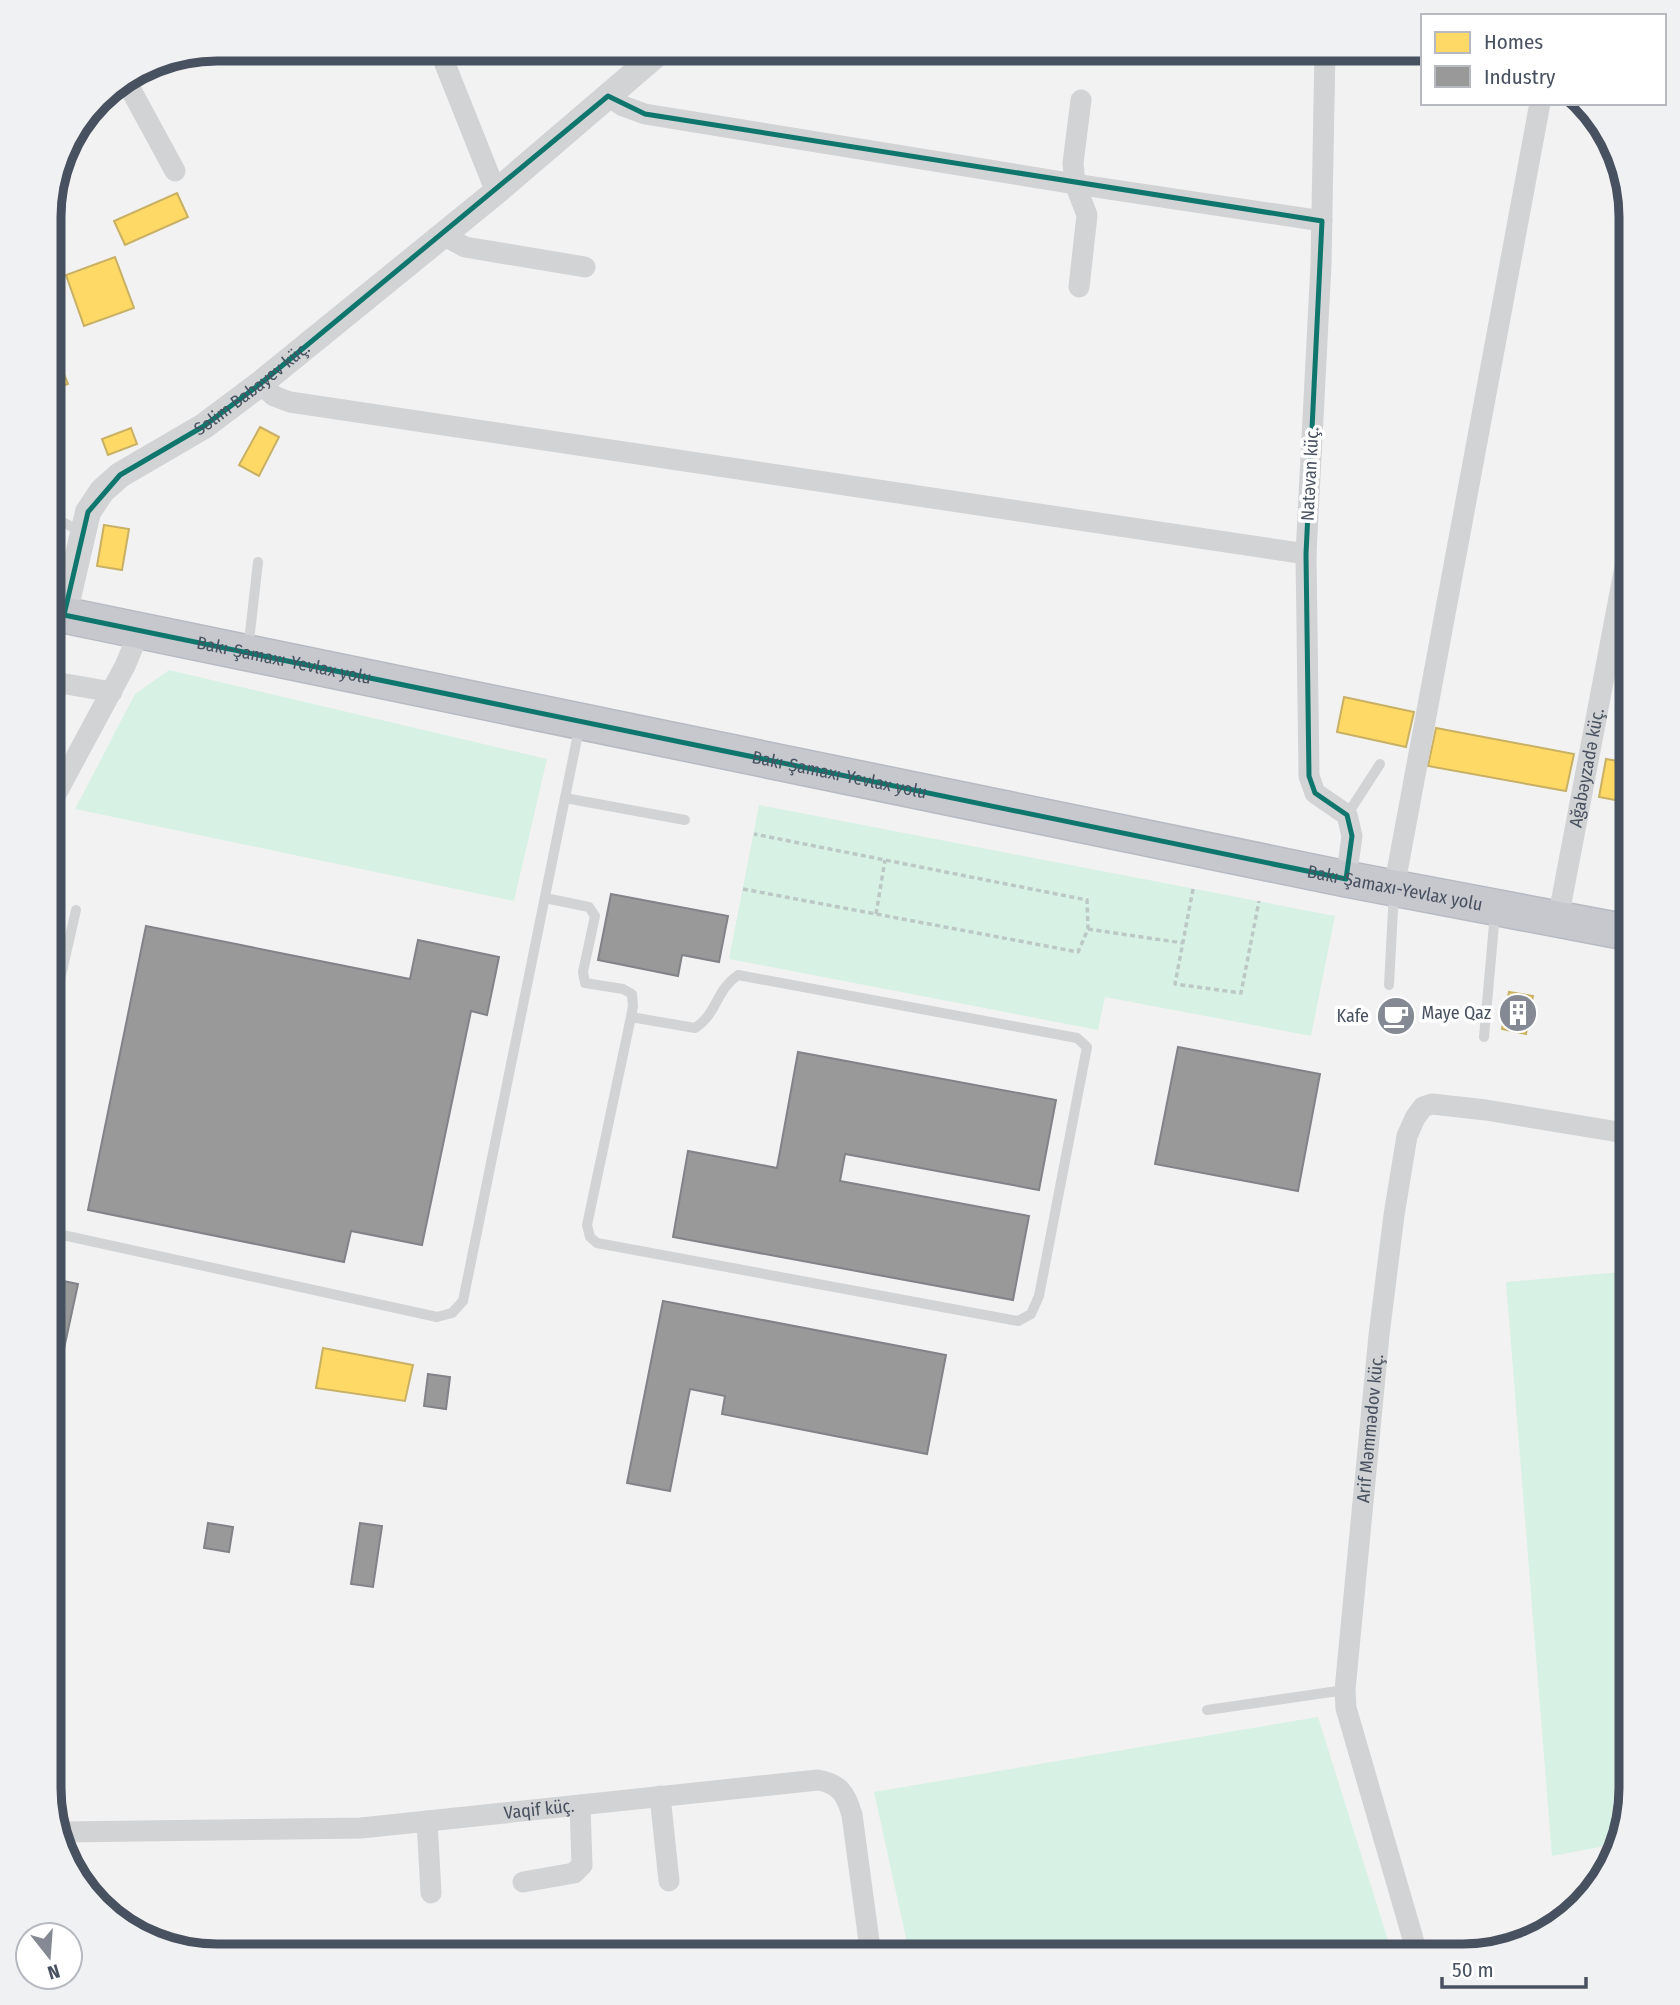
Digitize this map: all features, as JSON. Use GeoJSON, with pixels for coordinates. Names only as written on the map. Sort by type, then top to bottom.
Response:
{"type":"FeatureCollection","features":[{"type":"Feature","properties":{"kind":"highway","name":"Bakı-Şamaxı-Yevlax yolu"},"geometry":{"type":"LineString","coordinates":[[62,615],[1346,879],[1619,931]]}},
{"type":"Feature","properties":{"kind":"street"},"geometry":{"type":"LineString","coordinates":[[444,62],[496,192]]}},
{"type":"Feature","properties":{"kind":"street","name":"Səlim Babayev küç."},"geometry":{"type":"LineString","coordinates":[[62,599],[88,512],[103,491],[120,475],[204,426],[260,384],[496,192],[648,62]]}},
{"type":"Feature","properties":{"kind":"street","name":"Natəvan küç."},"geometry":{"type":"LineString","coordinates":[[1325,62],[1322,221],[1306,554],[1308,776],[1315,793],[1347,815]]}},
{"type":"Feature","properties":{"kind":"street"},"geometry":{"type":"LineString","coordinates":[[130,87],[175,171]]}},
{"type":"Feature","properties":{"kind":"street"},"geometry":{"type":"LineString","coordinates":[[608,96],[623,106],[645,114],[1074,184],[1322,221]]}},
{"type":"Feature","properties":{"kind":"street"},"geometry":{"type":"LineString","coordinates":[[1079,287],[1087,215],[1074,184],[1073,163],[1081,100]]}},
{"type":"Feature","properties":{"kind":"street"},"geometry":{"type":"LineString","coordinates":[[1394,888],[1540,105]]}},
{"type":"Feature","properties":{"kind":"street"},"geometry":{"type":"LineString","coordinates":[[443,234],[465,247],[585,267]]}},
{"type":"Feature","properties":{"kind":"street"},"geometry":{"type":"LineString","coordinates":[[260,384],[274,396],[290,402],[1306,554]]}},
{"type":"Feature","properties":{"kind":"street","name":"Ağabəyzadə küç."},"geometry":{"type":"LineString","coordinates":[[1558,919],[1619,598]]}},
{"type":"Feature","properties":{"kind":"street"},"geometry":{"type":"LineString","coordinates":[[62,784],[112,692],[140,630]]}},
{"type":"Feature","properties":{"kind":"street"},"geometry":{"type":"LineString","coordinates":[[62,683],[112,692]]}},
{"type":"Feature","properties":{"kind":"street"},"geometry":{"type":"LineString","coordinates":[[1346,879],[1352,836],[1347,815]]}},
{"type":"Feature","properties":{"kind":"street","name":"Arif Məmmədov küç."},"geometry":{"type":"LineString","coordinates":[[1415,1944],[1346,1708],[1345,1690],[1380,1335],[1394,1215],[1407,1136],[1423,1107],[1432,1104],[1619,1132]]}},
{"type":"Feature","properties":{"kind":"street","name":"Vaqif küç."},"geometry":{"type":"LineString","coordinates":[[68,1832],[361,1828],[818,1780],[832,1782],[840,1787],[847,1797],[852,1815],[869,1944]]}},
{"type":"Feature","properties":{"kind":"street"},"geometry":{"type":"LineString","coordinates":[[660,1796],[669,1881]]}},
{"type":"Feature","properties":{"kind":"street"},"geometry":{"type":"LineString","coordinates":[[523,1882],[574,1873],[582,1865],[580,1805]]}},
{"type":"Feature","properties":{"kind":"street"},"geometry":{"type":"LineString","coordinates":[[427,1821],[431,1893]]}},
{"type":"Feature","properties":{"kind":"lane"},"geometry":{"type":"LineString","coordinates":[[62,522],[83,532]]}},
{"type":"Feature","properties":{"kind":"lane"},"geometry":{"type":"LineString","coordinates":[[248,652],[258,562]]}},
{"type":"Feature","properties":{"kind":"lane"},"geometry":{"type":"LineString","coordinates":[[61,1235],[437,1317],[452,1313],[463,1301],[581,722]]}},
{"type":"Feature","properties":{"kind":"lane"},"geometry":{"type":"LineString","coordinates":[[1347,815],[1380,764]]}},
{"type":"Feature","properties":{"kind":"lane"},"geometry":{"type":"LineString","coordinates":[[565,798],[685,820]]}},
{"type":"Feature","properties":{"kind":"lane"},"geometry":{"type":"LineString","coordinates":[[1389,985],[1394,888]]}},
{"type":"Feature","properties":{"kind":"lane"},"geometry":{"type":"LineString","coordinates":[[545,898],[589,907],[594,916],[583,972],[585,982],[623,989],[632,994],[631,1017],[587,1225],[590,1237],[597,1243],[1018,1321],[1031,1314],[1039,1296],[1087,1047],[1077,1038],[738,975],[725,984],[707,1020],[695,1028],[631,1017]]}},
{"type":"Feature","properties":{"kind":"lane"},"geometry":{"type":"LineString","coordinates":[[1484,1037],[1496,907]]}},
{"type":"Feature","properties":{"kind":"lane"},"geometry":{"type":"LineString","coordinates":[[62,973],[76,910]]}},
{"type":"Feature","properties":{"kind":"lane"},"geometry":{"type":"LineString","coordinates":[[1207,1710],[1345,1690]]}},
{"type":"Feature","properties":{"kind":"path"},"geometry":{"type":"LineString","coordinates":[[743,889],[1078,952],[1088,929],[1087,900],[754,834]]}},
{"type":"Feature","properties":{"kind":"path"},"geometry":{"type":"LineString","coordinates":[[876,914],[885,860]]}},
{"type":"Feature","properties":{"kind":"path"},"geometry":{"type":"LineString","coordinates":[[1193,889],[1175,984],[1241,993],[1259,901]]}},
{"type":"Feature","properties":{"kind":"path"},"geometry":{"type":"LineString","coordinates":[[1088,929],[1183,943]]}},
{"type":"Feature","properties":{"kind":"highlighted area"},"geometry":{"type":"Polygon","coordinates":[[[608,96],[645,114],[1322,221],[1306,554],[1309,776],[1315,793],[1347,815],[1352,836],[1346,879],[64,615],[88,512],[120,475],[204,426],[260,384],[608,96]]]}},
{"type":"Feature","properties":{"kind":"green space"},"geometry":{"type":"Polygon","coordinates":[[[169,670],[547,759],[514,901],[75,809],[135,694],[169,670]]]}},
{"type":"Feature","properties":{"kind":"green space"},"geometry":{"type":"Polygon","coordinates":[[[759,805],[1335,916],[1311,1036],[1105,997],[1098,1030],[729,959],[759,805]]]}},
{"type":"Feature","properties":{"kind":"green space"},"geometry":{"type":"Polygon","coordinates":[[[1619,1272],[1617,1808],[1607,1846],[1552,1856],[1506,1282],[1619,1272]]]}},
{"type":"Feature","properties":{"kind":"green space"},"geometry":{"type":"Polygon","coordinates":[[[1318,1717],[1389,1944],[907,1944],[874,1792],[1318,1717]]]}},
{"type":"Feature","properties":{"kind":"building: Homes"},"geometry":{"type":"Polygon","coordinates":[[[177,193],[188,217],[125,245],[114,221],[177,193]]]}},
{"type":"Feature","properties":{"kind":"building: Homes"},"geometry":{"type":"Polygon","coordinates":[[[115,257],[134,308],[84,326],[66,275],[115,257]]]}},
{"type":"Feature","properties":{"kind":"building: Homes"},"geometry":{"type":"Polygon","coordinates":[[[62,369],[68,384],[62,386],[62,369]]]}},
{"type":"Feature","properties":{"kind":"building: Homes"},"geometry":{"type":"Polygon","coordinates":[[[260,427],[279,437],[259,476],[239,465],[260,427]]]}},
{"type":"Feature","properties":{"kind":"building: Homes"},"geometry":{"type":"Polygon","coordinates":[[[131,428],[137,444],[108,455],[102,439],[131,428]]]}},
{"type":"Feature","properties":{"kind":"building: Homes"},"geometry":{"type":"Polygon","coordinates":[[[104,525],[129,529],[122,570],[97,566],[104,525]]]}},
{"type":"Feature","properties":{"kind":"building: Homes"},"geometry":{"type":"Polygon","coordinates":[[[1344,697],[1414,712],[1406,747],[1337,732],[1344,697]]]}},
{"type":"Feature","properties":{"kind":"building: Homes"},"geometry":{"type":"Polygon","coordinates":[[[1436,728],[1574,754],[1566,791],[1428,766],[1436,728]]]}},
{"type":"Feature","properties":{"kind":"building: Homes"},"geometry":{"type":"Polygon","coordinates":[[[1606,759],[1619,761],[1619,801],[1599,797],[1606,759]]]}},
{"type":"Feature","properties":{"kind":"building: Homes","name":"Maye Qaz"},"geometry":{"type":"Polygon","coordinates":[[[1509,992],[1533,996],[1526,1034],[1502,1029],[1509,992]]]}},
{"type":"Feature","properties":{"kind":"building: Homes"},"geometry":{"type":"Polygon","coordinates":[[[323,1348],[413,1365],[405,1401],[316,1388],[323,1348]]]}},
{"type":"Feature","properties":{"kind":"building: Industry"},"geometry":{"type":"Polygon","coordinates":[[[611,894],[728,916],[719,962],[682,955],[678,976],[598,960],[611,894]]]}},
{"type":"Feature","properties":{"kind":"building: Industry"},"geometry":{"type":"Polygon","coordinates":[[[146,926],[410,979],[418,940],[499,957],[487,1015],[471,1011],[422,1245],[351,1231],[344,1262],[88,1210],[146,926]]]}},
{"type":"Feature","properties":{"kind":"building: Industry"},"geometry":{"type":"Polygon","coordinates":[[[1178,1047],[1320,1074],[1298,1191],[1155,1164],[1178,1047]]]}},
{"type":"Feature","properties":{"kind":"building: Industry"},"geometry":{"type":"Polygon","coordinates":[[[798,1052],[1056,1100],[1039,1190],[845,1154],[840,1181],[1029,1216],[1013,1300],[673,1237],[688,1151],[777,1168],[798,1052]]]}},
{"type":"Feature","properties":{"kind":"building: Industry"},"geometry":{"type":"Polygon","coordinates":[[[61,1281],[78,1284],[61,1361],[61,1281]]]}},
{"type":"Feature","properties":{"kind":"building: Industry"},"geometry":{"type":"Polygon","coordinates":[[[663,1301],[946,1355],[927,1454],[722,1414],[725,1396],[690,1389],[670,1491],[627,1483],[663,1301]]]}},
{"type":"Feature","properties":{"kind":"building: Industry"},"geometry":{"type":"Polygon","coordinates":[[[428,1374],[450,1377],[446,1409],[424,1406],[428,1374]]]}},
{"type":"Feature","properties":{"kind":"building: Industry"},"geometry":{"type":"Polygon","coordinates":[[[208,1523],[233,1527],[229,1552],[204,1548],[208,1523]]]}},
{"type":"Feature","properties":{"kind":"building: Industry"},"geometry":{"type":"Polygon","coordinates":[[[360,1523],[382,1526],[373,1587],[351,1584],[360,1523]]]}},
{"type":"Feature","properties":{"kind":"place","name":"Maye Qaz"},"geometry":{"type":"Point","coordinates":[1518,1013]}},
{"type":"Feature","properties":{"kind":"place","name":"Kafe"},"geometry":{"type":"Point","coordinates":[1396,1016]}}]}
